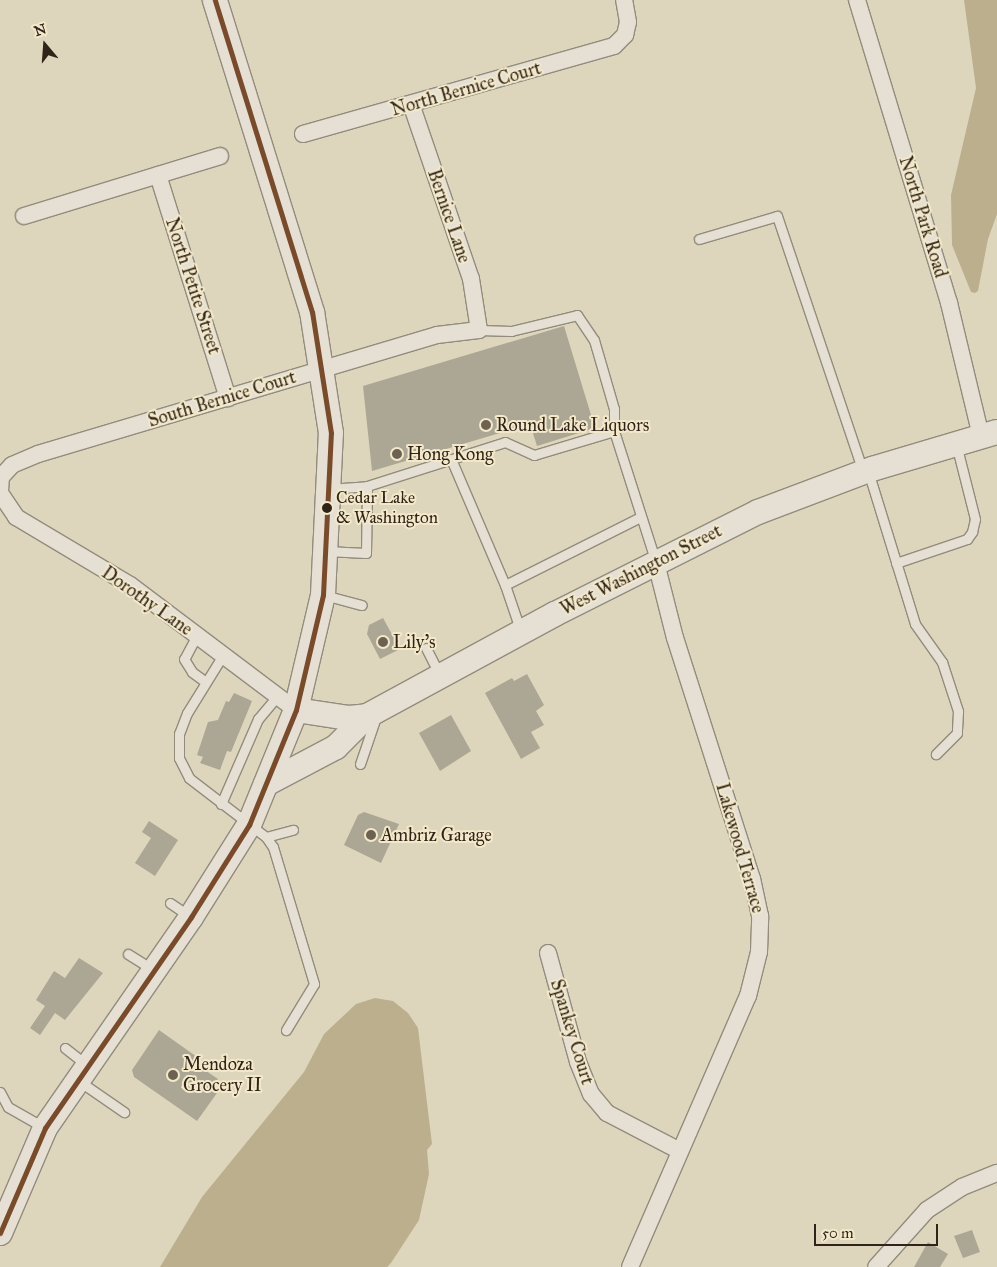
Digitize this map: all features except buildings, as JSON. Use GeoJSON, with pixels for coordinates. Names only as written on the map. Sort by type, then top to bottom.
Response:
{"type":"FeatureCollection","features":[{"type":"Feature","properties":{"kind":"main road"},"geometry":{"type":"LineString","coordinates":[[0,1233],[45,1128],[191,917],[258,831],[266,784],[296,710],[323,595],[331,433],[312,312],[215,0]]}},
{"type":"Feature","properties":{"kind":"main road","name":"West Washington Street"},"geometry":{"type":"LineString","coordinates":[[296,710],[349,718],[373,713],[521,632],[758,512],[866,472],[989,434]]}},
{"type":"Feature","properties":{"kind":"main road"},"geometry":{"type":"LineString","coordinates":[[266,784],[336,747],[373,713]]}},
{"type":"Feature","properties":{"kind":"street","name":"North Bernice Court"},"geometry":{"type":"LineString","coordinates":[[303,134],[614,46],[624,34],[628,22],[624,0]]}},
{"type":"Feature","properties":{"kind":"street","name":"North Park Road"},"geometry":{"type":"LineString","coordinates":[[857,0],[989,434]]}},
{"type":"Feature","properties":{"kind":"street","name":"Bernice Lane"},"geometry":{"type":"LineString","coordinates":[[411,104],[471,279],[479,330]]}},
{"type":"Feature","properties":{"kind":"street"},"geometry":{"type":"LineString","coordinates":[[24,216],[220,156]]}},
{"type":"Feature","properties":{"kind":"street","name":"North Petite Street"},"geometry":{"type":"LineString","coordinates":[[158,175],[228,398]]}},
{"type":"Feature","properties":{"kind":"street","name":"South Bernice Court"},"geometry":{"type":"LineString","coordinates":[[0,487],[12,465],[38,454],[438,335],[479,330]]}},
{"type":"Feature","properties":{"kind":"street","name":"Dorothy Lane"},"geometry":{"type":"LineString","coordinates":[[0,487],[16,517],[130,585],[296,710]]}},
{"type":"Feature","properties":{"kind":"street","name":"Lakewood Terrace"},"geometry":{"type":"LineString","coordinates":[[630,1267],[748,996],[759,952],[760,916],[675,638],[656,563]]}},
{"type":"Feature","properties":{"kind":"street","name":"Spankey Court"},"geometry":{"type":"LineString","coordinates":[[548,954],[578,1062],[591,1094],[607,1114],[680,1151]]}},
{"type":"Feature","properties":{"kind":"street"},"geometry":{"type":"LineString","coordinates":[[876,1267],[927,1210],[962,1187],[997,1173]]}},
{"type":"Feature","properties":{"kind":"lane"},"geometry":{"type":"LineString","coordinates":[[699,239],[777,216],[866,472],[915,624],[942,662],[958,712],[957,733],[936,754]]}},
{"type":"Feature","properties":{"kind":"lane"},"geometry":{"type":"LineString","coordinates":[[479,330],[511,331],[577,315],[594,340],[614,409],[614,431],[656,563]]}},
{"type":"Feature","properties":{"kind":"lane"},"geometry":{"type":"LineString","coordinates":[[328,489],[367,486],[505,442],[534,455],[614,431]]}},
{"type":"Feature","properties":{"kind":"lane"},"geometry":{"type":"LineString","coordinates":[[896,563],[966,539],[972,532],[975,519],[956,444]]}},
{"type":"Feature","properties":{"kind":"lane"},"geometry":{"type":"LineString","coordinates":[[451,459],[505,585],[521,632]]}},
{"type":"Feature","properties":{"kind":"lane"},"geometry":{"type":"LineString","coordinates":[[325,551],[366,553],[367,486]]}},
{"type":"Feature","properties":{"kind":"lane"},"geometry":{"type":"LineString","coordinates":[[505,585],[640,517]]}},
{"type":"Feature","properties":{"kind":"lane"},"geometry":{"type":"LineString","coordinates":[[323,595],[362,605]]}},
{"type":"Feature","properties":{"kind":"lane"},"geometry":{"type":"LineString","coordinates":[[197,635],[184,659],[192,672],[206,682]]}},
{"type":"Feature","properties":{"kind":"lane"},"geometry":{"type":"LineString","coordinates":[[426,648],[441,676]]}},
{"type":"Feature","properties":{"kind":"lane"},"geometry":{"type":"LineString","coordinates":[[223,655],[187,713],[179,734],[179,758],[188,778],[258,831],[283,876],[314,984],[286,1030]]}},
{"type":"Feature","properties":{"kind":"lane"},"geometry":{"type":"LineString","coordinates":[[220,804],[258,719],[277,696]]}},
{"type":"Feature","properties":{"kind":"lane"},"geometry":{"type":"LineString","coordinates":[[360,764],[373,713]]}},
{"type":"Feature","properties":{"kind":"lane"},"geometry":{"type":"LineString","coordinates":[[258,831],[294,830]]}},
{"type":"Feature","properties":{"kind":"lane"},"geometry":{"type":"LineString","coordinates":[[170,903],[191,917]]}},
{"type":"Feature","properties":{"kind":"lane"},"geometry":{"type":"LineString","coordinates":[[128,954],[154,971]]}},
{"type":"Feature","properties":{"kind":"lane"},"geometry":{"type":"LineString","coordinates":[[65,1048],[84,1074],[124,1112]]}},
{"type":"Feature","properties":{"kind":"lane"},"geometry":{"type":"LineString","coordinates":[[0,1092],[8,1107],[45,1128]]}},
{"type":"Feature","properties":{"kind":"shaded area"},"geometry":{"type":"Polygon","coordinates":[[[964,0],[997,0],[997,214],[988,239],[978,291],[975,293],[971,292],[952,245],[951,195],[976,88],[964,0]]]}},
{"type":"Feature","properties":{"kind":"shaded area"},"geometry":{"type":"Polygon","coordinates":[[[375,998],[393,1001],[408,1013],[418,1028],[432,1144],[427,1150],[429,1174],[419,1220],[391,1263],[387,1267],[160,1267],[202,1197],[304,1072],[324,1034],[356,1004],[375,998]]]}},
{"type":"Feature","properties":{"kind":"transit line"},"geometry":{"type":"LineString","coordinates":[[0,1233],[45,1128],[191,917],[249,825],[296,710],[323,595],[331,433],[312,312],[215,0]]}},
{"type":"Feature","properties":{"kind":"place","name":"Round Lake Liquors"},"geometry":{"type":"Point","coordinates":[486,425]}},
{"type":"Feature","properties":{"kind":"place","name":"Hong Kong"},"geometry":{"type":"Point","coordinates":[397,454]}},
{"type":"Feature","properties":{"kind":"place","name":"Cedar Lake & Washington"},"geometry":{"type":"Point","coordinates":[327,508]}},
{"type":"Feature","properties":{"kind":"place","name":"Lily's"},"geometry":{"type":"Point","coordinates":[383,642]}},
{"type":"Feature","properties":{"kind":"place","name":"Ambriz Garage"},"geometry":{"type":"Point","coordinates":[371,835]}},
{"type":"Feature","properties":{"kind":"place","name":"Mendoza Grocery II"},"geometry":{"type":"Point","coordinates":[173,1075]}}]}
